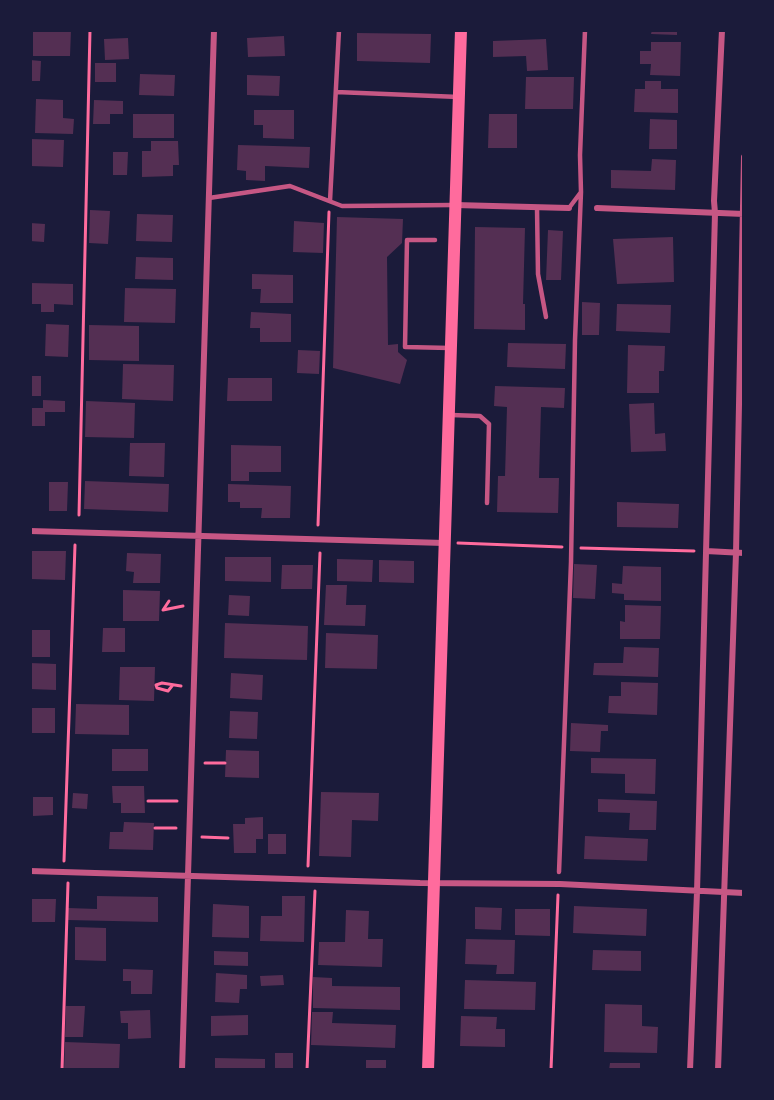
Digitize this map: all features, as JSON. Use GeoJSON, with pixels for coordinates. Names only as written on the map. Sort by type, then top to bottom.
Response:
{"type":"FeatureCollection","features":[{"type":"Feature","properties":{"kind":"main road"},"geometry":{"type":"LineString","coordinates":[[428,1070],[461,30]]}},
{"type":"Feature","properties":{"kind":"street"},"geometry":{"type":"LineString","coordinates":[[182,1070],[214,30]]}},
{"type":"Feature","properties":{"kind":"street"},"geometry":{"type":"LineString","coordinates":[[690,1070],[716,213],[714,201],[723,30]]}},
{"type":"Feature","properties":{"kind":"street"},"geometry":{"type":"LineString","coordinates":[[718,1070],[736,553],[744,157]]}},
{"type":"Feature","properties":{"kind":"street"},"geometry":{"type":"LineString","coordinates":[[455,205],[569,208]]}},
{"type":"Feature","properties":{"kind":"street"},"geometry":{"type":"LineString","coordinates":[[597,208],[743,214]]}},
{"type":"Feature","properties":{"kind":"street"},"geometry":{"type":"LineString","coordinates":[[30,531],[444,543]]}},
{"type":"Feature","properties":{"kind":"street"},"geometry":{"type":"LineString","coordinates":[[706,552],[744,553]]}},
{"type":"Feature","properties":{"kind":"street"},"geometry":{"type":"LineString","coordinates":[[30,871],[434,883],[560,884],[744,893]]}},
{"type":"Feature","properties":{"kind":"lane"},"geometry":{"type":"LineString","coordinates":[[330,201],[339,30]]}},
{"type":"Feature","properties":{"kind":"lane"},"geometry":{"type":"LineString","coordinates":[[559,872],[572,562],[570,547],[585,30]]}},
{"type":"Feature","properties":{"kind":"lane"},"geometry":{"type":"LineString","coordinates":[[336,92],[459,97]]}},
{"type":"Feature","properties":{"kind":"lane"},"geometry":{"type":"LineString","coordinates":[[209,198],[290,186],[342,206],[455,205]]}},
{"type":"Feature","properties":{"kind":"lane"},"geometry":{"type":"LineString","coordinates":[[569,208],[581,192]]}},
{"type":"Feature","properties":{"kind":"lane"},"geometry":{"type":"LineString","coordinates":[[537,208],[538,274],[546,317]]}},
{"type":"Feature","properties":{"kind":"lane"},"geometry":{"type":"LineString","coordinates":[[435,240],[407,240],[405,347],[451,348]]}},
{"type":"Feature","properties":{"kind":"lane"},"geometry":{"type":"LineString","coordinates":[[449,415],[480,416],[489,424],[488,503]]}},
{"type":"Feature","properties":{"kind":"path"},"geometry":{"type":"LineString","coordinates":[[80,515],[90,30]]}},
{"type":"Feature","properties":{"kind":"path"},"geometry":{"type":"LineString","coordinates":[[318,525],[330,201]]}},
{"type":"Feature","properties":{"kind":"path"},"geometry":{"type":"LineString","coordinates":[[444,543],[694,551]]}},
{"type":"Feature","properties":{"kind":"path"},"geometry":{"type":"LineString","coordinates":[[64,862],[75,545]]}},
{"type":"Feature","properties":{"kind":"path"},"geometry":{"type":"LineString","coordinates":[[308,866],[320,553]]}},
{"type":"Feature","properties":{"kind":"path"},"geometry":{"type":"LineString","coordinates":[[169,601],[163,610],[183,606]]}},
{"type":"Feature","properties":{"kind":"path"},"geometry":{"type":"LineString","coordinates":[[172,686],[168,691],[164,691],[156,685],[162,683],[181,686]]}},
{"type":"Feature","properties":{"kind":"path"},"geometry":{"type":"LineString","coordinates":[[205,763],[225,763]]}},
{"type":"Feature","properties":{"kind":"path"},"geometry":{"type":"LineString","coordinates":[[148,801],[177,801]]}},
{"type":"Feature","properties":{"kind":"path"},"geometry":{"type":"LineString","coordinates":[[155,828],[176,828]]}},
{"type":"Feature","properties":{"kind":"path"},"geometry":{"type":"LineString","coordinates":[[201,837],[228,838]]}},
{"type":"Feature","properties":{"kind":"path"},"geometry":{"type":"LineString","coordinates":[[62,1070],[68,882]]}},
{"type":"Feature","properties":{"kind":"path"},"geometry":{"type":"LineString","coordinates":[[307,1070],[315,889]]}},
{"type":"Feature","properties":{"kind":"path"},"geometry":{"type":"LineString","coordinates":[[550,1070],[558,896]]}},
{"type":"Feature","properties":{"kind":"building"},"geometry":{"type":"Polygon","coordinates":[[[33,30],[71,30],[70,56],[33,56],[33,30]]]}},
{"type":"Feature","properties":{"kind":"building"},"geometry":{"type":"Polygon","coordinates":[[[652,30],[677,30],[677,35],[651,34],[652,30]]]}},
{"type":"Feature","properties":{"kind":"building"},"geometry":{"type":"Polygon","coordinates":[[[357,33],[431,34],[430,63],[357,61],[357,33]]]}},
{"type":"Feature","properties":{"kind":"building"},"geometry":{"type":"Polygon","coordinates":[[[284,36],[285,56],[248,57],[247,38],[284,36]]]}},
{"type":"Feature","properties":{"kind":"building"},"geometry":{"type":"Polygon","coordinates":[[[128,38],[129,59],[105,60],[104,39],[128,38]]]}},
{"type":"Feature","properties":{"kind":"building"},"geometry":{"type":"Polygon","coordinates":[[[546,39],[548,70],[527,71],[526,56],[493,57],[493,41],[546,39]]]}},
{"type":"Feature","properties":{"kind":"building"},"geometry":{"type":"Polygon","coordinates":[[[651,42],[681,42],[680,76],[650,75],[651,64],[640,64],[640,51],[651,51],[651,42]]]}},
{"type":"Feature","properties":{"kind":"building"},"geometry":{"type":"Polygon","coordinates":[[[30,60],[41,61],[40,81],[30,81],[30,60]]]}},
{"type":"Feature","properties":{"kind":"building"},"geometry":{"type":"Polygon","coordinates":[[[95,63],[116,63],[116,82],[95,82],[95,63]]]}},
{"type":"Feature","properties":{"kind":"building"},"geometry":{"type":"Polygon","coordinates":[[[140,74],[175,75],[174,96],[139,95],[140,74]]]}},
{"type":"Feature","properties":{"kind":"building"},"geometry":{"type":"Polygon","coordinates":[[[247,75],[280,76],[279,96],[247,95],[247,75]]]}},
{"type":"Feature","properties":{"kind":"building"},"geometry":{"type":"Polygon","coordinates":[[[526,77],[574,77],[573,109],[525,109],[526,77]]]}},
{"type":"Feature","properties":{"kind":"building"},"geometry":{"type":"Polygon","coordinates":[[[645,81],[661,81],[661,89],[678,89],[678,113],[634,112],[635,89],[645,89],[645,81]]]}},
{"type":"Feature","properties":{"kind":"building"},"geometry":{"type":"Polygon","coordinates":[[[36,99],[63,100],[63,118],[74,119],[73,134],[35,133],[36,99]]]}},
{"type":"Feature","properties":{"kind":"building"},"geometry":{"type":"Polygon","coordinates":[[[94,100],[123,101],[123,114],[110,114],[110,124],[93,124],[94,100]]]}},
{"type":"Feature","properties":{"kind":"building"},"geometry":{"type":"Polygon","coordinates":[[[254,110],[294,110],[294,139],[263,138],[263,125],[254,125],[254,110]]]}},
{"type":"Feature","properties":{"kind":"building"},"geometry":{"type":"Polygon","coordinates":[[[133,114],[174,114],[174,138],[133,138],[133,114]]]}},
{"type":"Feature","properties":{"kind":"building"},"geometry":{"type":"Polygon","coordinates":[[[489,114],[517,114],[517,148],[488,148],[489,114]]]}},
{"type":"Feature","properties":{"kind":"building"},"geometry":{"type":"Polygon","coordinates":[[[650,119],[677,120],[677,149],[649,149],[650,119]]]}},
{"type":"Feature","properties":{"kind":"building"},"geometry":{"type":"Polygon","coordinates":[[[30,139],[64,140],[63,167],[30,166],[30,139]]]}},
{"type":"Feature","properties":{"kind":"building"},"geometry":{"type":"Polygon","coordinates":[[[151,141],[178,141],[179,165],[173,165],[173,176],[142,177],[142,151],[151,151],[151,141]]]}},
{"type":"Feature","properties":{"kind":"building"},"geometry":{"type":"Polygon","coordinates":[[[238,145],[310,147],[309,168],[265,166],[265,181],[246,180],[246,171],[237,170],[238,145]]]}},
{"type":"Feature","properties":{"kind":"building"},"geometry":{"type":"Polygon","coordinates":[[[113,152],[128,152],[127,175],[113,175],[113,152]]]}},
{"type":"Feature","properties":{"kind":"building"},"geometry":{"type":"Polygon","coordinates":[[[652,159],[676,160],[675,190],[611,188],[611,170],[651,171],[652,159]]]}},
{"type":"Feature","properties":{"kind":"building"},"geometry":{"type":"Polygon","coordinates":[[[90,210],[110,211],[108,244],[89,243],[90,210]]]}},
{"type":"Feature","properties":{"kind":"building"},"geometry":{"type":"Polygon","coordinates":[[[137,214],[173,215],[172,242],[136,241],[137,214]]]}},
{"type":"Feature","properties":{"kind":"building"},"geometry":{"type":"Polygon","coordinates":[[[337,217],[403,219],[402,243],[387,257],[388,345],[398,344],[398,352],[407,360],[400,384],[333,368],[337,217]]]}},
{"type":"Feature","properties":{"kind":"building"},"geometry":{"type":"Polygon","coordinates":[[[294,221],[324,223],[323,253],[293,252],[294,221]]]}},
{"type":"Feature","properties":{"kind":"building"},"geometry":{"type":"Polygon","coordinates":[[[30,223],[45,224],[44,242],[30,241],[30,223]]]}},
{"type":"Feature","properties":{"kind":"building"},"geometry":{"type":"Polygon","coordinates":[[[475,227],[525,228],[523,304],[525,304],[525,330],[474,329],[475,227]]]}},
{"type":"Feature","properties":{"kind":"building"},"geometry":{"type":"Polygon","coordinates":[[[548,230],[563,231],[561,280],[546,280],[548,230]]]}},
{"type":"Feature","properties":{"kind":"building"},"geometry":{"type":"Polygon","coordinates":[[[673,237],[674,282],[617,284],[613,239],[673,237]]]}},
{"type":"Feature","properties":{"kind":"building"},"geometry":{"type":"Polygon","coordinates":[[[136,257],[173,258],[173,280],[135,279],[136,257]]]}},
{"type":"Feature","properties":{"kind":"building"},"geometry":{"type":"Polygon","coordinates":[[[252,274],[293,275],[293,303],[260,303],[261,289],[252,289],[252,274]]]}},
{"type":"Feature","properties":{"kind":"building"},"geometry":{"type":"Polygon","coordinates":[[[30,283],[73,284],[73,305],[54,304],[54,312],[41,312],[41,304],[30,304],[30,283]]]}},
{"type":"Feature","properties":{"kind":"building"},"geometry":{"type":"Polygon","coordinates":[[[125,288],[176,289],[175,323],[124,322],[125,288]]]}},
{"type":"Feature","properties":{"kind":"building"},"geometry":{"type":"Polygon","coordinates":[[[582,302],[600,303],[599,335],[582,335],[582,302]]]}},
{"type":"Feature","properties":{"kind":"building"},"geometry":{"type":"Polygon","coordinates":[[[617,304],[671,305],[670,333],[616,331],[617,304]]]}},
{"type":"Feature","properties":{"kind":"building"},"geometry":{"type":"Polygon","coordinates":[[[251,312],[291,314],[291,342],[260,342],[260,328],[250,328],[251,312]]]}},
{"type":"Feature","properties":{"kind":"building"},"geometry":{"type":"Polygon","coordinates":[[[46,324],[69,325],[68,357],[45,356],[46,324]]]}},
{"type":"Feature","properties":{"kind":"building"},"geometry":{"type":"Polygon","coordinates":[[[89,325],[139,326],[139,361],[89,360],[89,325]]]}},
{"type":"Feature","properties":{"kind":"building"},"geometry":{"type":"Polygon","coordinates":[[[508,343],[566,344],[565,369],[507,367],[508,343]]]}},
{"type":"Feature","properties":{"kind":"building"},"geometry":{"type":"Polygon","coordinates":[[[628,345],[665,346],[664,371],[659,371],[659,393],[627,393],[628,345]]]}},
{"type":"Feature","properties":{"kind":"building"},"geometry":{"type":"Polygon","coordinates":[[[298,350],[320,351],[319,374],[297,373],[298,350]]]}},
{"type":"Feature","properties":{"kind":"building"},"geometry":{"type":"Polygon","coordinates":[[[123,364],[174,365],[173,401],[122,399],[123,364]]]}},
{"type":"Feature","properties":{"kind":"building"},"geometry":{"type":"Polygon","coordinates":[[[30,376],[41,376],[41,396],[30,396],[30,376]]]}},
{"type":"Feature","properties":{"kind":"building"},"geometry":{"type":"Polygon","coordinates":[[[228,378],[272,378],[272,401],[227,401],[228,378]]]}},
{"type":"Feature","properties":{"kind":"building"},"geometry":{"type":"Polygon","coordinates":[[[495,386],[565,388],[564,408],[541,407],[539,478],[559,478],[558,513],[497,512],[498,476],[505,476],[507,407],[494,406],[495,386]]]}},
{"type":"Feature","properties":{"kind":"building"},"geometry":{"type":"Polygon","coordinates":[[[43,400],[65,401],[65,412],[45,412],[45,426],[30,426],[30,408],[43,408],[43,400]]]}},
{"type":"Feature","properties":{"kind":"building"},"geometry":{"type":"Polygon","coordinates":[[[86,401],[135,403],[134,438],[85,437],[86,401]]]}},
{"type":"Feature","properties":{"kind":"building"},"geometry":{"type":"Polygon","coordinates":[[[654,403],[655,434],[665,433],[666,451],[631,452],[629,404],[654,403]]]}},
{"type":"Feature","properties":{"kind":"building"},"geometry":{"type":"Polygon","coordinates":[[[130,443],[165,443],[164,477],[129,476],[130,443]]]}},
{"type":"Feature","properties":{"kind":"building"},"geometry":{"type":"Polygon","coordinates":[[[231,445],[281,446],[281,472],[249,472],[249,481],[231,481],[231,445]]]}},
{"type":"Feature","properties":{"kind":"building"},"geometry":{"type":"Polygon","coordinates":[[[85,481],[169,484],[168,512],[84,509],[85,481]]]}},
{"type":"Feature","properties":{"kind":"building"},"geometry":{"type":"Polygon","coordinates":[[[49,482],[68,482],[67,511],[49,511],[49,482]]]}},
{"type":"Feature","properties":{"kind":"building"},"geometry":{"type":"Polygon","coordinates":[[[228,484],[291,486],[290,518],[261,518],[262,508],[240,508],[240,502],[228,502],[228,484]]]}},
{"type":"Feature","properties":{"kind":"building"},"geometry":{"type":"Polygon","coordinates":[[[617,502],[679,504],[678,528],[617,527],[617,502]]]}},
{"type":"Feature","properties":{"kind":"building"},"geometry":{"type":"Polygon","coordinates":[[[30,551],[66,551],[65,580],[30,579],[30,551]]]}},
{"type":"Feature","properties":{"kind":"building"},"geometry":{"type":"Polygon","coordinates":[[[127,553],[161,554],[160,583],[133,583],[134,572],[126,571],[127,553]]]}},
{"type":"Feature","properties":{"kind":"building"},"geometry":{"type":"Polygon","coordinates":[[[225,557],[271,557],[271,582],[225,581],[225,557]]]}},
{"type":"Feature","properties":{"kind":"building"},"geometry":{"type":"Polygon","coordinates":[[[337,559],[373,560],[372,582],[337,581],[337,559]]]}},
{"type":"Feature","properties":{"kind":"building"},"geometry":{"type":"Polygon","coordinates":[[[379,560],[414,561],[414,583],[379,582],[379,560]]]}},
{"type":"Feature","properties":{"kind":"building"},"geometry":{"type":"Polygon","coordinates":[[[574,564],[597,565],[595,599],[573,598],[574,564]]]}},
{"type":"Feature","properties":{"kind":"building"},"geometry":{"type":"Polygon","coordinates":[[[282,565],[313,565],[312,589],[281,589],[282,565]]]}},
{"type":"Feature","properties":{"kind":"building"},"geometry":{"type":"Polygon","coordinates":[[[623,566],[661,567],[661,601],[624,600],[624,594],[612,593],[612,583],[622,584],[623,566]]]}},
{"type":"Feature","properties":{"kind":"building"},"geometry":{"type":"Polygon","coordinates":[[[326,585],[347,585],[346,605],[366,605],[365,626],[324,625],[326,585]]]}},
{"type":"Feature","properties":{"kind":"building"},"geometry":{"type":"Polygon","coordinates":[[[123,590],[160,591],[159,621],[123,621],[123,590]]]}},
{"type":"Feature","properties":{"kind":"building"},"geometry":{"type":"Polygon","coordinates":[[[229,595],[250,596],[249,616],[228,615],[229,595]]]}},
{"type":"Feature","properties":{"kind":"building"},"geometry":{"type":"Polygon","coordinates":[[[625,605],[661,606],[660,639],[620,639],[620,621],[625,622],[625,605]]]}},
{"type":"Feature","properties":{"kind":"building"},"geometry":{"type":"Polygon","coordinates":[[[225,623],[308,626],[307,660],[224,658],[225,623]]]}},
{"type":"Feature","properties":{"kind":"building"},"geometry":{"type":"Polygon","coordinates":[[[103,628],[125,628],[125,652],[102,652],[103,628]]]}},
{"type":"Feature","properties":{"kind":"building"},"geometry":{"type":"Polygon","coordinates":[[[30,630],[50,630],[50,657],[30,657],[30,630]]]}},
{"type":"Feature","properties":{"kind":"building"},"geometry":{"type":"Polygon","coordinates":[[[326,633],[378,635],[377,669],[325,668],[326,633]]]}},
{"type":"Feature","properties":{"kind":"building"},"geometry":{"type":"Polygon","coordinates":[[[624,647],[659,648],[658,677],[593,675],[594,663],[623,663],[624,647]]]}},
{"type":"Feature","properties":{"kind":"building"},"geometry":{"type":"Polygon","coordinates":[[[30,663],[56,664],[56,690],[30,689],[30,663]]]}},
{"type":"Feature","properties":{"kind":"building"},"geometry":{"type":"Polygon","coordinates":[[[120,667],[155,667],[154,701],[119,700],[120,667]]]}},
{"type":"Feature","properties":{"kind":"building"},"geometry":{"type":"Polygon","coordinates":[[[231,673],[263,675],[262,700],[230,698],[231,673]]]}},
{"type":"Feature","properties":{"kind":"building"},"geometry":{"type":"Polygon","coordinates":[[[621,682],[658,683],[657,715],[608,713],[609,696],[621,696],[621,682]]]}},
{"type":"Feature","properties":{"kind":"building"},"geometry":{"type":"Polygon","coordinates":[[[76,704],[129,705],[129,735],[75,734],[76,704]]]}},
{"type":"Feature","properties":{"kind":"building"},"geometry":{"type":"Polygon","coordinates":[[[30,708],[55,708],[55,733],[30,733],[30,708]]]}},
{"type":"Feature","properties":{"kind":"building"},"geometry":{"type":"Polygon","coordinates":[[[230,711],[258,712],[257,739],[229,738],[230,711]]]}},
{"type":"Feature","properties":{"kind":"building"},"geometry":{"type":"Polygon","coordinates":[[[571,723],[608,725],[608,731],[601,731],[600,752],[570,751],[571,723]]]}},
{"type":"Feature","properties":{"kind":"building"},"geometry":{"type":"Polygon","coordinates":[[[112,749],[148,749],[148,771],[112,771],[112,749]]]}},
{"type":"Feature","properties":{"kind":"building"},"geometry":{"type":"Polygon","coordinates":[[[226,750],[259,751],[259,778],[225,777],[226,750]]]}},
{"type":"Feature","properties":{"kind":"building"},"geometry":{"type":"Polygon","coordinates":[[[591,758],[656,759],[655,794],[625,793],[625,774],[591,773],[591,758]]]}},
{"type":"Feature","properties":{"kind":"building"},"geometry":{"type":"Polygon","coordinates":[[[112,786],[144,786],[145,813],[121,813],[121,803],[113,803],[112,786]]]}},
{"type":"Feature","properties":{"kind":"building"},"geometry":{"type":"Polygon","coordinates":[[[321,792],[379,793],[378,821],[352,820],[351,857],[319,856],[321,792]]]}},
{"type":"Feature","properties":{"kind":"building"},"geometry":{"type":"Polygon","coordinates":[[[73,793],[88,794],[87,809],[72,808],[73,793]]]}},
{"type":"Feature","properties":{"kind":"building"},"geometry":{"type":"Polygon","coordinates":[[[33,797],[53,797],[53,815],[33,816],[33,797]]]}},
{"type":"Feature","properties":{"kind":"building"},"geometry":{"type":"Polygon","coordinates":[[[598,799],[657,801],[656,830],[629,830],[630,813],[598,812],[598,799]]]}},
{"type":"Feature","properties":{"kind":"building"},"geometry":{"type":"Polygon","coordinates":[[[263,817],[263,839],[256,839],[256,853],[234,853],[233,824],[245,824],[245,818],[263,817]]]}},
{"type":"Feature","properties":{"kind":"building"},"geometry":{"type":"Polygon","coordinates":[[[124,822],[154,823],[153,850],[109,849],[110,832],[123,832],[124,822]]]}},
{"type":"Feature","properties":{"kind":"building"},"geometry":{"type":"Polygon","coordinates":[[[268,834],[286,834],[286,854],[268,854],[268,834]]]}},
{"type":"Feature","properties":{"kind":"building"},"geometry":{"type":"Polygon","coordinates":[[[585,836],[648,839],[647,861],[584,859],[585,836]]]}},
{"type":"Feature","properties":{"kind":"building"},"geometry":{"type":"Polygon","coordinates":[[[97,896],[158,897],[158,922],[67,920],[68,908],[97,909],[97,896]]]}},
{"type":"Feature","properties":{"kind":"building"},"geometry":{"type":"Polygon","coordinates":[[[282,896],[305,896],[304,942],[260,941],[261,916],[282,916],[282,896]]]}},
{"type":"Feature","properties":{"kind":"building"},"geometry":{"type":"Polygon","coordinates":[[[30,899],[56,899],[55,922],[30,922],[30,899]]]}},
{"type":"Feature","properties":{"kind":"building"},"geometry":{"type":"Polygon","coordinates":[[[213,904],[249,906],[249,938],[212,937],[213,904]]]}},
{"type":"Feature","properties":{"kind":"building"},"geometry":{"type":"Polygon","coordinates":[[[574,906],[647,909],[646,936],[573,933],[574,906]]]}},
{"type":"Feature","properties":{"kind":"building"},"geometry":{"type":"Polygon","coordinates":[[[475,907],[502,908],[501,930],[475,929],[475,907]]]}},
{"type":"Feature","properties":{"kind":"building"},"geometry":{"type":"Polygon","coordinates":[[[515,909],[550,909],[550,936],[515,935],[515,909]]]}},
{"type":"Feature","properties":{"kind":"building"},"geometry":{"type":"Polygon","coordinates":[[[346,910],[369,911],[368,939],[383,939],[382,967],[318,965],[319,942],[345,942],[346,910]]]}},
{"type":"Feature","properties":{"kind":"building"},"geometry":{"type":"Polygon","coordinates":[[[75,927],[106,928],[106,961],[75,960],[75,927]]]}},
{"type":"Feature","properties":{"kind":"building"},"geometry":{"type":"Polygon","coordinates":[[[466,939],[515,940],[514,974],[496,974],[497,965],[465,964],[466,939]]]}},
{"type":"Feature","properties":{"kind":"building"},"geometry":{"type":"Polygon","coordinates":[[[593,950],[641,951],[641,971],[592,970],[593,950]]]}},
{"type":"Feature","properties":{"kind":"building"},"geometry":{"type":"Polygon","coordinates":[[[214,951],[248,952],[248,966],[214,965],[214,951]]]}},
{"type":"Feature","properties":{"kind":"building"},"geometry":{"type":"Polygon","coordinates":[[[123,969],[153,970],[152,994],[131,994],[131,981],[123,981],[123,969]]]}},
{"type":"Feature","properties":{"kind":"building"},"geometry":{"type":"Polygon","coordinates":[[[216,973],[247,975],[247,989],[240,989],[239,1003],[215,1002],[216,973]]]}},
{"type":"Feature","properties":{"kind":"building"},"geometry":{"type":"Polygon","coordinates":[[[283,975],[284,985],[261,986],[260,976],[283,975]]]}},
{"type":"Feature","properties":{"kind":"building"},"geometry":{"type":"Polygon","coordinates":[[[313,977],[332,978],[332,986],[400,987],[400,1010],[313,1008],[313,977]]]}},
{"type":"Feature","properties":{"kind":"building"},"geometry":{"type":"Polygon","coordinates":[[[465,980],[536,982],[535,1010],[464,1009],[465,980]]]}},
{"type":"Feature","properties":{"kind":"building"},"geometry":{"type":"Polygon","coordinates":[[[605,1004],[642,1005],[642,1026],[658,1027],[657,1053],[604,1052],[605,1004]]]}},
{"type":"Feature","properties":{"kind":"building"},"geometry":{"type":"Polygon","coordinates":[[[66,1006],[85,1006],[83,1037],[65,1037],[66,1006]]]}},
{"type":"Feature","properties":{"kind":"building"},"geometry":{"type":"Polygon","coordinates":[[[150,1010],[151,1038],[128,1039],[128,1023],[121,1023],[120,1011],[150,1010]]]}},
{"type":"Feature","properties":{"kind":"building"},"geometry":{"type":"Polygon","coordinates":[[[312,1012],[333,1012],[332,1023],[396,1025],[395,1048],[311,1045],[312,1012]]]}},
{"type":"Feature","properties":{"kind":"building"},"geometry":{"type":"Polygon","coordinates":[[[248,1015],[248,1035],[211,1036],[211,1016],[248,1015]]]}},
{"type":"Feature","properties":{"kind":"building"},"geometry":{"type":"Polygon","coordinates":[[[461,1016],[497,1017],[496,1029],[505,1029],[505,1047],[460,1046],[461,1016]]]}},
{"type":"Feature","properties":{"kind":"building"},"geometry":{"type":"Polygon","coordinates":[[[65,1042],[120,1044],[119,1070],[64,1070],[65,1042]]]}},
{"type":"Feature","properties":{"kind":"building"},"geometry":{"type":"Polygon","coordinates":[[[275,1053],[293,1053],[293,1070],[275,1070],[275,1053]]]}},
{"type":"Feature","properties":{"kind":"building"},"geometry":{"type":"Polygon","coordinates":[[[215,1058],[265,1059],[265,1070],[215,1070],[215,1058]]]}},
{"type":"Feature","properties":{"kind":"building"},"geometry":{"type":"Polygon","coordinates":[[[366,1060],[386,1060],[386,1070],[366,1070],[366,1060]]]}},
{"type":"Feature","properties":{"kind":"building"},"geometry":{"type":"Polygon","coordinates":[[[610,1063],[640,1063],[640,1070],[609,1070],[610,1063]]]}}]}
